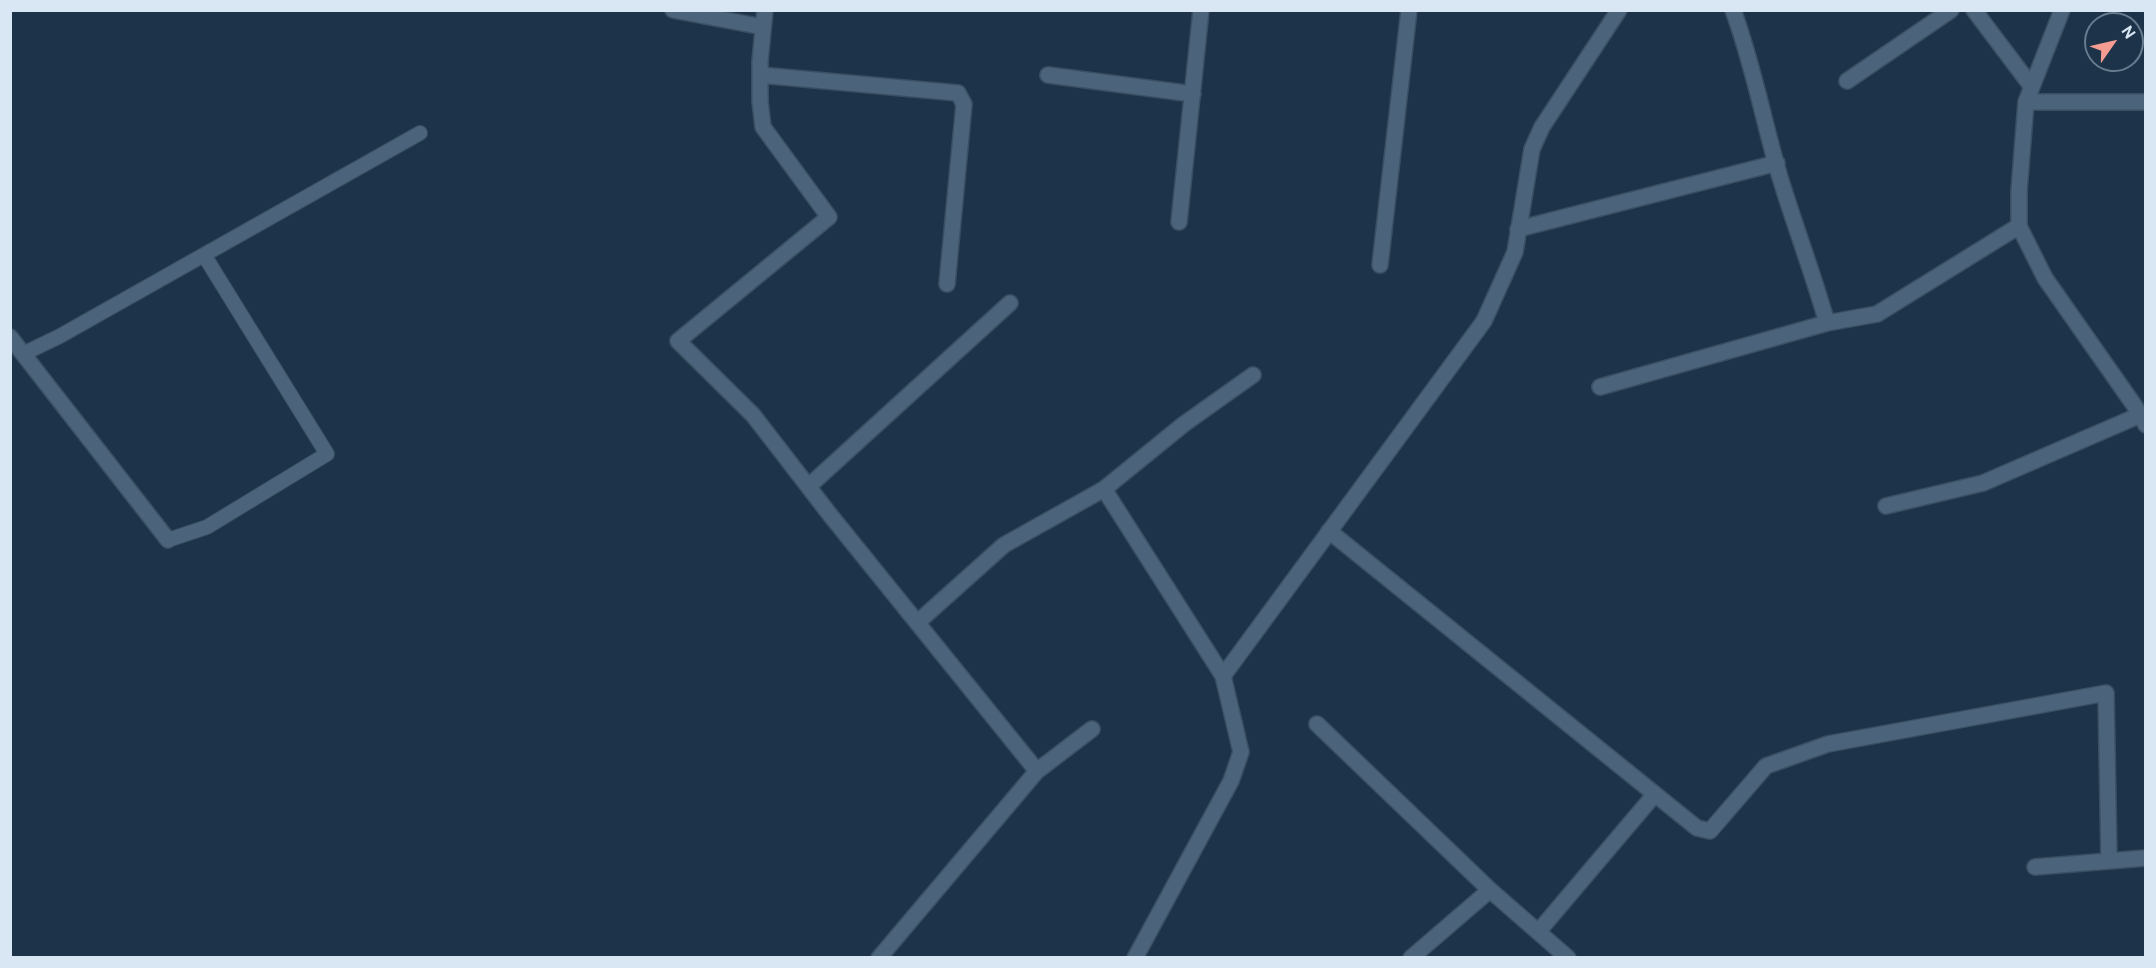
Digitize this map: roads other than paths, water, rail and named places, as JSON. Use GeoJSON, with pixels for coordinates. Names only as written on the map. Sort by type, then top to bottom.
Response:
{"type":"FeatureCollection","features":[{"type":"Feature","properties":{"kind":"street"},"geometry":{"type":"LineString","coordinates":[[673,10],[763,27]]}},
{"type":"Feature","properties":{"kind":"street"},"geometry":{"type":"LineString","coordinates":[[765,10],[760,75],[763,127],[830,217],[678,341],[753,415],[1037,771]]}},
{"type":"Feature","properties":{"kind":"street"},"geometry":{"type":"LineString","coordinates":[[1179,222],[1201,10]]}},
{"type":"Feature","properties":{"kind":"street"},"geometry":{"type":"LineString","coordinates":[[1380,265],[1409,10]]}},
{"type":"Feature","properties":{"kind":"street"},"geometry":{"type":"LineString","coordinates":[[1223,676],[1484,321],[1515,252],[1532,149],[1542,127],[1619,10]]}},
{"type":"Feature","properties":{"kind":"street"},"geometry":{"type":"LineString","coordinates":[[1732,10],[1747,48],[1777,163],[1827,323]]}},
{"type":"Feature","properties":{"kind":"street"},"geometry":{"type":"LineString","coordinates":[[1847,81],[1951,10]]}},
{"type":"Feature","properties":{"kind":"street"},"geometry":{"type":"LineString","coordinates":[[1974,10],[2032,87]]}},
{"type":"Feature","properties":{"kind":"street"},"geometry":{"type":"LineString","coordinates":[[1886,506],[1983,483],[2143,420],[2045,278],[2019,226],[2019,181],[2026,102],[2062,10]]}},
{"type":"Feature","properties":{"kind":"street"},"geometry":{"type":"LineString","coordinates":[[760,75],[958,93],[964,104],[948,284]]}},
{"type":"Feature","properties":{"kind":"street"},"geometry":{"type":"LineString","coordinates":[[1048,75],[1193,93]]}},
{"type":"Feature","properties":{"kind":"street"},"geometry":{"type":"LineString","coordinates":[[2026,102],[2145,102]]}},
{"type":"Feature","properties":{"kind":"street"},"geometry":{"type":"LineString","coordinates":[[1518,229],[1777,163]]}},
{"type":"Feature","properties":{"kind":"street"},"geometry":{"type":"LineString","coordinates":[[1600,387],[1827,323],[1877,314],[2019,226]]}},
{"type":"Feature","properties":{"kind":"street"},"geometry":{"type":"LineString","coordinates":[[809,486],[1010,303]]}},
{"type":"Feature","properties":{"kind":"street"},"geometry":{"type":"LineString","coordinates":[[10,337],[17,358],[168,540]]}},
{"type":"Feature","properties":{"kind":"street"},"geometry":{"type":"LineString","coordinates":[[918,622],[1004,545],[1104,489],[1184,424],[1253,375]]}},
{"type":"Feature","properties":{"kind":"street"},"geometry":{"type":"LineString","coordinates":[[1104,489],[1223,676],[1241,752],[1231,781],[1135,957]]}},
{"type":"Feature","properties":{"kind":"street"},"geometry":{"type":"LineString","coordinates":[[1329,531],[1697,828],[1710,831],[1766,766],[1828,744],[2106,693],[2109,861]]}},
{"type":"Feature","properties":{"kind":"street"},"geometry":{"type":"LineString","coordinates":[[1317,724],[1490,890],[1568,957]]}},
{"type":"Feature","properties":{"kind":"street"},"geometry":{"type":"LineString","coordinates":[[879,957],[1037,771],[1092,729]]}},
{"type":"Feature","properties":{"kind":"street"},"geometry":{"type":"LineString","coordinates":[[1538,932],[1654,794]]}},
{"type":"Feature","properties":{"kind":"street"},"geometry":{"type":"LineString","coordinates":[[2035,867],[2145,858]]}},
{"type":"Feature","properties":{"kind":"street"},"geometry":{"type":"LineString","coordinates":[[1411,957],[1490,890]]}},
{"type":"Feature","properties":{"kind":"lane"},"geometry":{"type":"LineString","coordinates":[[17,358],[420,133]]}},
{"type":"Feature","properties":{"kind":"lane"},"geometry":{"type":"LineString","coordinates":[[168,540],[207,527],[327,454],[204,255]]}}]}
